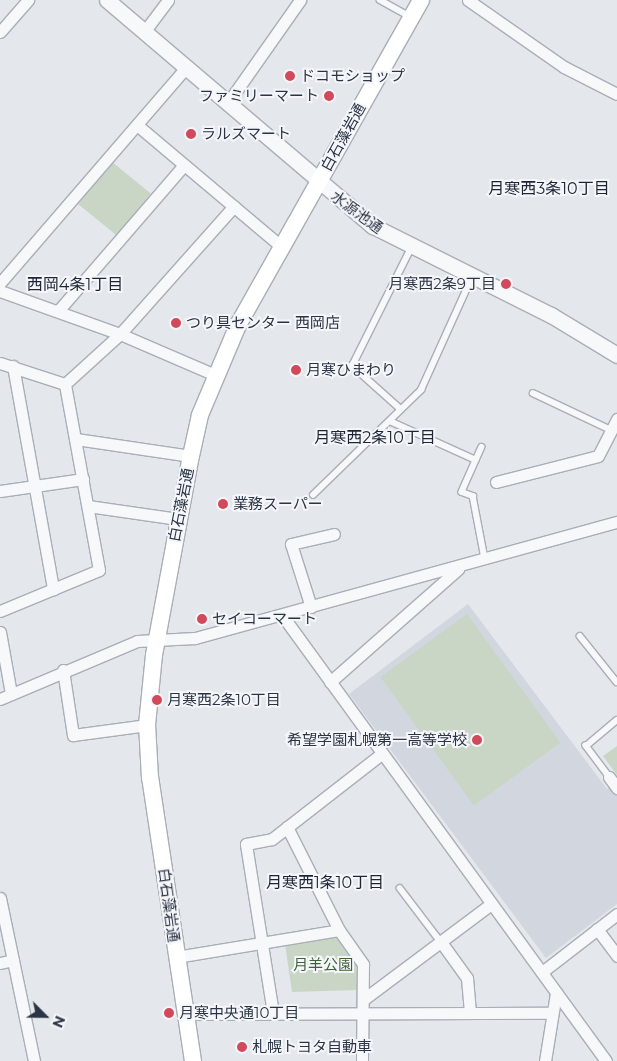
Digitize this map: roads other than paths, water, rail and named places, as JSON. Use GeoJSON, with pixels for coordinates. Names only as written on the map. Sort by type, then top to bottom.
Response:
{"type":"FeatureCollection","features":[{"type":"Feature","properties":{"kind":"main road","name":"白石藻岩通"},"geometry":{"type":"LineString","coordinates":[[193,1061],[187,1014],[176,957],[147,725],[157,640],[190,456],[215,375],[282,247],[421,0]]}},
{"type":"Feature","properties":{"kind":"street"},"geometry":{"type":"LineString","coordinates":[[0,32],[28,0]]}},
{"type":"Feature","properties":{"kind":"street","name":"水源池通"},"geometry":{"type":"LineString","coordinates":[[107,0],[318,184],[373,226],[411,248],[552,315],[616,350]]}},
{"type":"Feature","properties":{"kind":"street"},"geometry":{"type":"LineString","coordinates":[[144,32],[168,0]]}},
{"type":"Feature","properties":{"kind":"street"},"geometry":{"type":"LineString","coordinates":[[227,104],[300,0]]}},
{"type":"Feature","properties":{"kind":"street"},"geometry":{"type":"LineString","coordinates":[[468,0],[564,67],[617,94]]}},
{"type":"Feature","properties":{"kind":"street"},"geometry":{"type":"LineString","coordinates":[[0,283],[185,69]]}},
{"type":"Feature","properties":{"kind":"street"},"geometry":{"type":"LineString","coordinates":[[137,125],[282,247]]}},
{"type":"Feature","properties":{"kind":"street"},"geometry":{"type":"LineString","coordinates":[[58,311],[184,165]]}},
{"type":"Feature","properties":{"kind":"street"},"geometry":{"type":"LineString","coordinates":[[66,384],[120,334],[234,206]]}},
{"type":"Feature","properties":{"kind":"street"},"geometry":{"type":"LineString","coordinates":[[0,291],[120,334],[215,375]]}},
{"type":"Feature","properties":{"kind":"street"},"geometry":{"type":"LineString","coordinates":[[0,363],[66,384]]}},
{"type":"Feature","properties":{"kind":"street"},"geometry":{"type":"LineString","coordinates":[[13,366],[53,589]]}},
{"type":"Feature","properties":{"kind":"street"},"geometry":{"type":"LineString","coordinates":[[0,611],[99,570],[66,384]]}},
{"type":"Feature","properties":{"kind":"street"},"geometry":{"type":"LineString","coordinates":[[496,482],[598,456],[617,419]]}},
{"type":"Feature","properties":{"kind":"street"},"geometry":{"type":"LineString","coordinates":[[76,439],[190,456]]}},
{"type":"Feature","properties":{"kind":"street"},"geometry":{"type":"LineString","coordinates":[[0,491],[34,484],[83,479]]}},
{"type":"Feature","properties":{"kind":"street"},"geometry":{"type":"LineString","coordinates":[[88,506],[178,519]]}},
{"type":"Feature","properties":{"kind":"street"},"geometry":{"type":"LineString","coordinates":[[0,699],[63,670],[137,641],[195,638],[616,523],[617,536]]}},
{"type":"Feature","properties":{"kind":"street"},"geometry":{"type":"LineString","coordinates":[[311,607],[291,544],[334,534]]}},
{"type":"Feature","properties":{"kind":"street"},"geometry":{"type":"LineString","coordinates":[[330,682],[461,566]]}},
{"type":"Feature","properties":{"kind":"street"},"geometry":{"type":"LineString","coordinates":[[282,615],[606,1061]]}},
{"type":"Feature","properties":{"kind":"street"},"geometry":{"type":"LineString","coordinates":[[0,634],[11,694]]}},
{"type":"Feature","properties":{"kind":"street"},"geometry":{"type":"LineString","coordinates":[[63,670],[73,735],[147,725]]}},
{"type":"Feature","properties":{"kind":"street"},"geometry":{"type":"LineString","coordinates":[[272,1013],[246,844],[272,839],[382,754]]}},
{"type":"Feature","properties":{"kind":"street"},"geometry":{"type":"LineString","coordinates":[[609,777],[617,788]]}},
{"type":"Feature","properties":{"kind":"street"},"geometry":{"type":"LineString","coordinates":[[287,827],[339,930],[363,964],[362,1061]]}},
{"type":"Feature","properties":{"kind":"street"},"geometry":{"type":"LineString","coordinates":[[0,898],[34,1061]]}},
{"type":"Feature","properties":{"kind":"street"},"geometry":{"type":"LineString","coordinates":[[364,999],[491,904]]}},
{"type":"Feature","properties":{"kind":"street"},"geometry":{"type":"LineString","coordinates":[[542,972],[617,914]]}},
{"type":"Feature","properties":{"kind":"street"},"geometry":{"type":"LineString","coordinates":[[596,929],[617,956]]}},
{"type":"Feature","properties":{"kind":"street"},"geometry":{"type":"LineString","coordinates":[[176,957],[339,930]]}},
{"type":"Feature","properties":{"kind":"street"},"geometry":{"type":"LineString","coordinates":[[441,942],[468,978],[470,1012]]}},
{"type":"Feature","properties":{"kind":"street"},"geometry":{"type":"LineString","coordinates":[[0,963],[13,960]]}},
{"type":"Feature","properties":{"kind":"street"},"geometry":{"type":"LineString","coordinates":[[545,1061],[550,1013],[556,992]]}},
{"type":"Feature","properties":{"kind":"street"},"geometry":{"type":"LineString","coordinates":[[187,1014],[550,1013]]}},
{"type":"Feature","properties":{"kind":"lane"},"geometry":{"type":"LineString","coordinates":[[380,0],[412,17]]}},
{"type":"Feature","properties":{"kind":"lane"},"geometry":{"type":"LineString","coordinates":[[401,410],[352,366],[411,248]]}},
{"type":"Feature","properties":{"kind":"lane"},"geometry":{"type":"LineString","coordinates":[[313,495],[420,390],[472,277]]}},
{"type":"Feature","properties":{"kind":"lane"},"geometry":{"type":"LineString","coordinates":[[534,393],[611,430]]}},
{"type":"Feature","properties":{"kind":"lane"},"geometry":{"type":"LineString","coordinates":[[390,420],[476,460]]}},
{"type":"Feature","properties":{"kind":"lane"},"geometry":{"type":"LineString","coordinates":[[482,447],[462,492],[473,496],[485,559]]}},
{"type":"Feature","properties":{"kind":"lane"},"geometry":{"type":"LineString","coordinates":[[580,636],[617,682]]}},
{"type":"Feature","properties":{"kind":"lane"},"geometry":{"type":"LineString","coordinates":[[609,777],[586,746],[617,720]]}},
{"type":"Feature","properties":{"kind":"lane"},"geometry":{"type":"LineString","coordinates":[[400,888],[441,942]]}},
{"type":"Feature","properties":{"kind":"place","name":"ドコモショップ"},"geometry":{"type":"Point","coordinates":[290,76]}},
{"type":"Feature","properties":{"kind":"place","name":"ファミリーマート"},"geometry":{"type":"Point","coordinates":[329,96]}},
{"type":"Feature","properties":{"kind":"place","name":"ラルズマート"},"geometry":{"type":"Point","coordinates":[191,134]}},
{"type":"Feature","properties":{"kind":"place","name":"月寒西2条9丁目"},"geometry":{"type":"Point","coordinates":[506,284]}},
{"type":"Feature","properties":{"kind":"place","name":"つり具センター 西岡店"},"geometry":{"type":"Point","coordinates":[176,323]}},
{"type":"Feature","properties":{"kind":"place","name":"月寒ひまわり"},"geometry":{"type":"Point","coordinates":[296,370]}},
{"type":"Feature","properties":{"kind":"place","name":"業務スーパー"},"geometry":{"type":"Point","coordinates":[223,504]}},
{"type":"Feature","properties":{"kind":"place","name":"セイコーマート"},"geometry":{"type":"Point","coordinates":[202,619]}},
{"type":"Feature","properties":{"kind":"place","name":"月寒西2条10丁目"},"geometry":{"type":"Point","coordinates":[157,700]}},
{"type":"Feature","properties":{"kind":"place","name":"希望学園札幌第一高等学校"},"geometry":{"type":"Point","coordinates":[477,740]}},
{"type":"Feature","properties":{"kind":"place","name":"月寒中央通10丁目"},"geometry":{"type":"Point","coordinates":[169,1013]}},
{"type":"Feature","properties":{"kind":"place","name":"札幌トヨタ自動車"},"geometry":{"type":"Point","coordinates":[242,1047]}},
{"type":"Feature","properties":{"kind":"district","name":"月寒西3条10丁目"},"geometry":{"type":"Point","coordinates":[549,189]}},
{"type":"Feature","properties":{"kind":"district","name":"西岡4条1丁目"},"geometry":{"type":"Point","coordinates":[75,285]}},
{"type":"Feature","properties":{"kind":"district","name":"月寒西2条10丁目"},"geometry":{"type":"Point","coordinates":[375,438]}},
{"type":"Feature","properties":{"kind":"district","name":"月寒西1条10丁目"},"geometry":{"type":"Point","coordinates":[325,883]}},
{"type":"Feature","properties":{"kind":"park label","name":"月羊公園"},"geometry":{"type":"Point","coordinates":[323,965]}}]}
